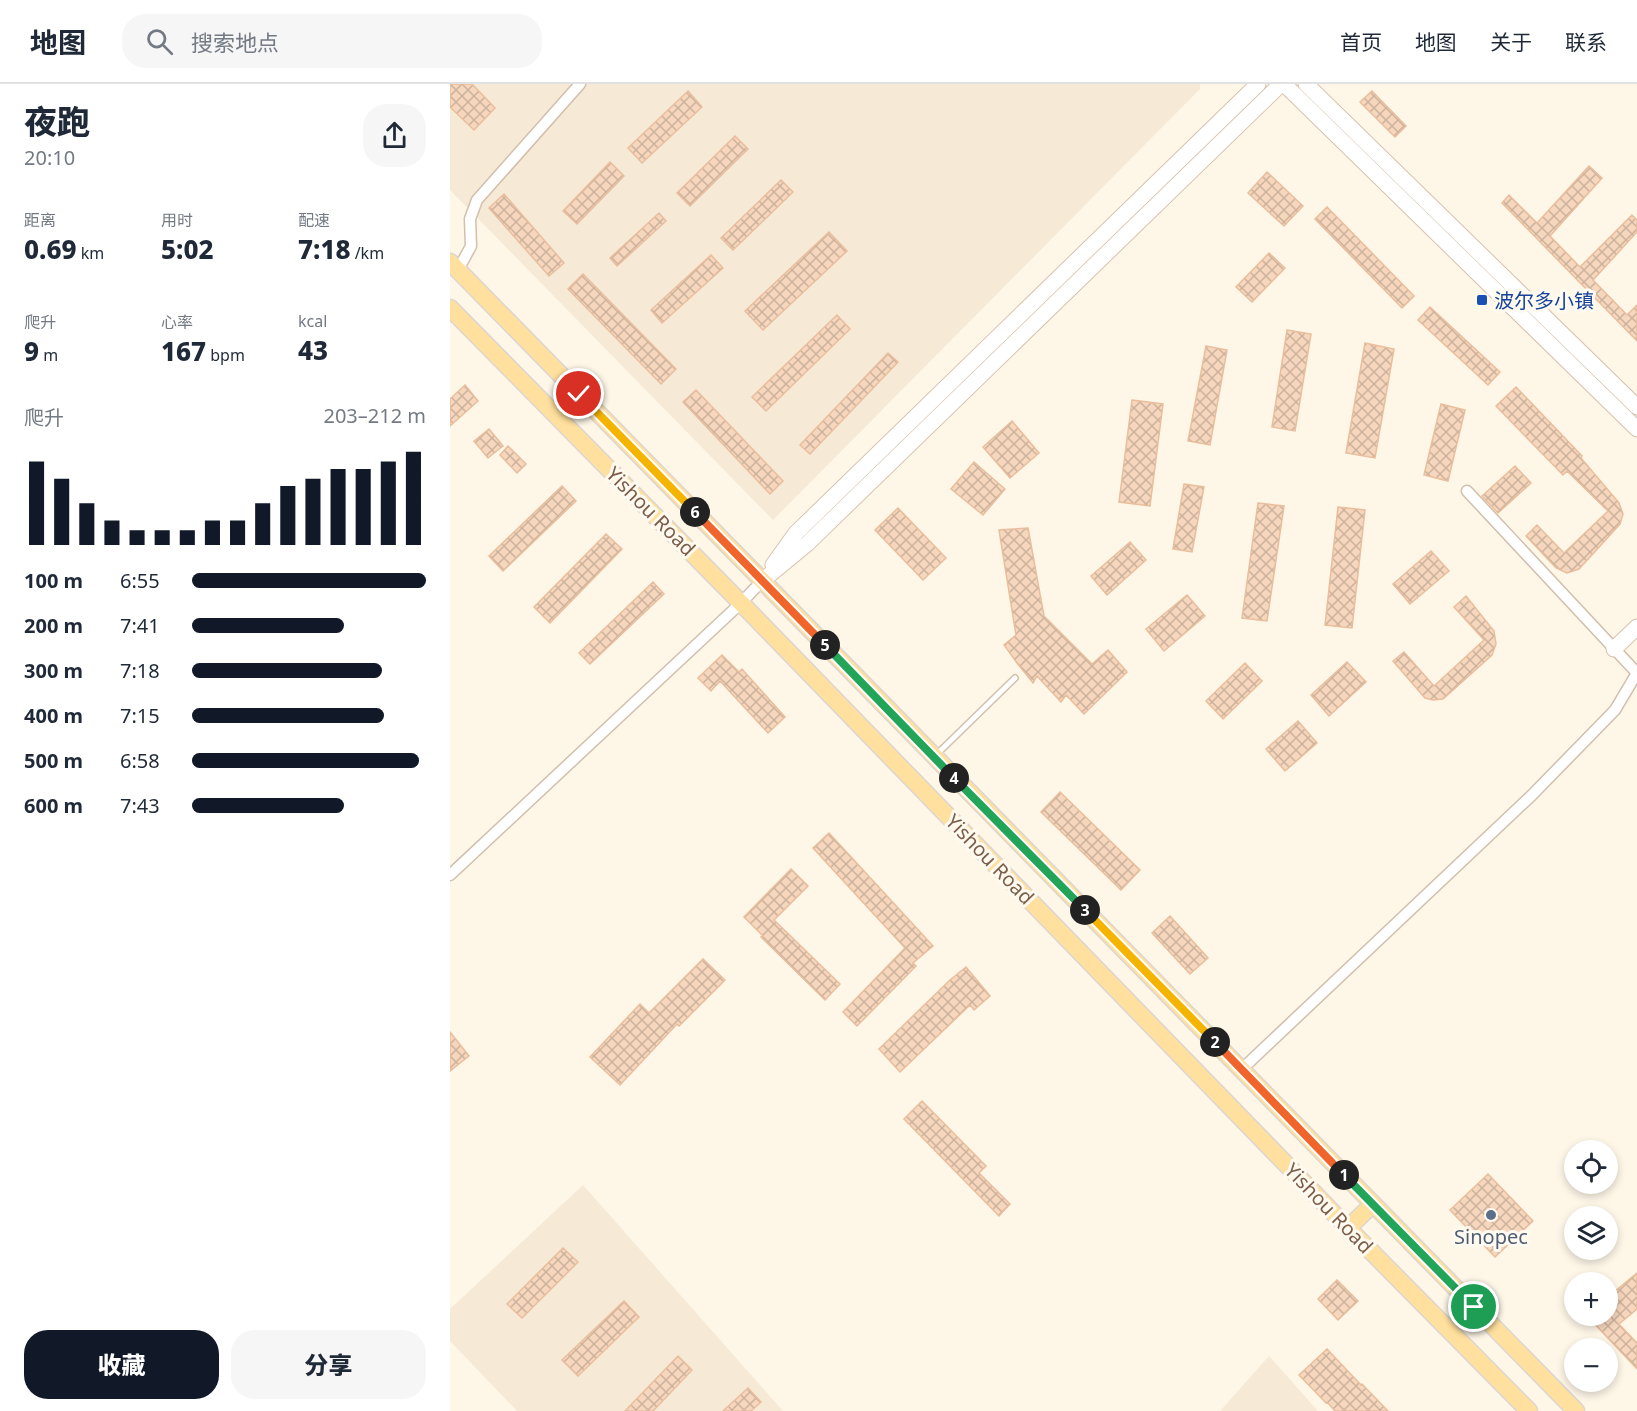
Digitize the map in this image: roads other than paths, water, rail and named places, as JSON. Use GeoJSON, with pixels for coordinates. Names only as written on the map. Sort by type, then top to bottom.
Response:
{"type":"FeatureCollection","features":[{"type":"Feature","properties":{"kind":"main road","name":"Yishou Road"},"geometry":{"type":"LineString","coordinates":[[454,266],[1576,1411]]}},
{"type":"Feature","properties":{"kind":"main road","name":"Yishou Road"},"geometry":{"type":"LineString","coordinates":[[450,308],[1529,1411]]}},
{"type":"Feature","properties":{"kind":"main road"},"geometry":{"type":"LineString","coordinates":[[1348,1228],[1373,1204]]}},
{"type":"Feature","properties":{"kind":"street"},"geometry":{"type":"LineString","coordinates":[[454,266],[471,246],[470,219],[477,200],[580,84]]}},
{"type":"Feature","properties":{"kind":"street"},"geometry":{"type":"LineString","coordinates":[[450,875],[741,603],[762,580],[796,533],[1258,84]]}},
{"type":"Feature","properties":{"kind":"street"},"geometry":{"type":"LineString","coordinates":[[762,580],[807,544],[1283,84],[1637,429]]}},
{"type":"Feature","properties":{"kind":"street"},"geometry":{"type":"LineString","coordinates":[[1306,84],[1637,407]]}},
{"type":"Feature","properties":{"kind":"street"},"geometry":{"type":"LineString","coordinates":[[1242,1070],[1532,795],[1615,710],[1637,673],[1467,491]]}},
{"type":"Feature","properties":{"kind":"street"},"geometry":{"type":"LineString","coordinates":[[1614,649],[1637,627]]}},
{"type":"Feature","properties":{"kind":"lane"},"geometry":{"type":"LineString","coordinates":[[934,757],[1015,678]]}},
{"type":"Feature","properties":{"kind":"place","name":"波尔多小镇"},"geometry":{"type":"Point","coordinates":[1482,300]}},
{"type":"Feature","properties":{"kind":"place","name":"Sinopec"},"geometry":{"type":"Point","coordinates":[1491,1215]}}]}
